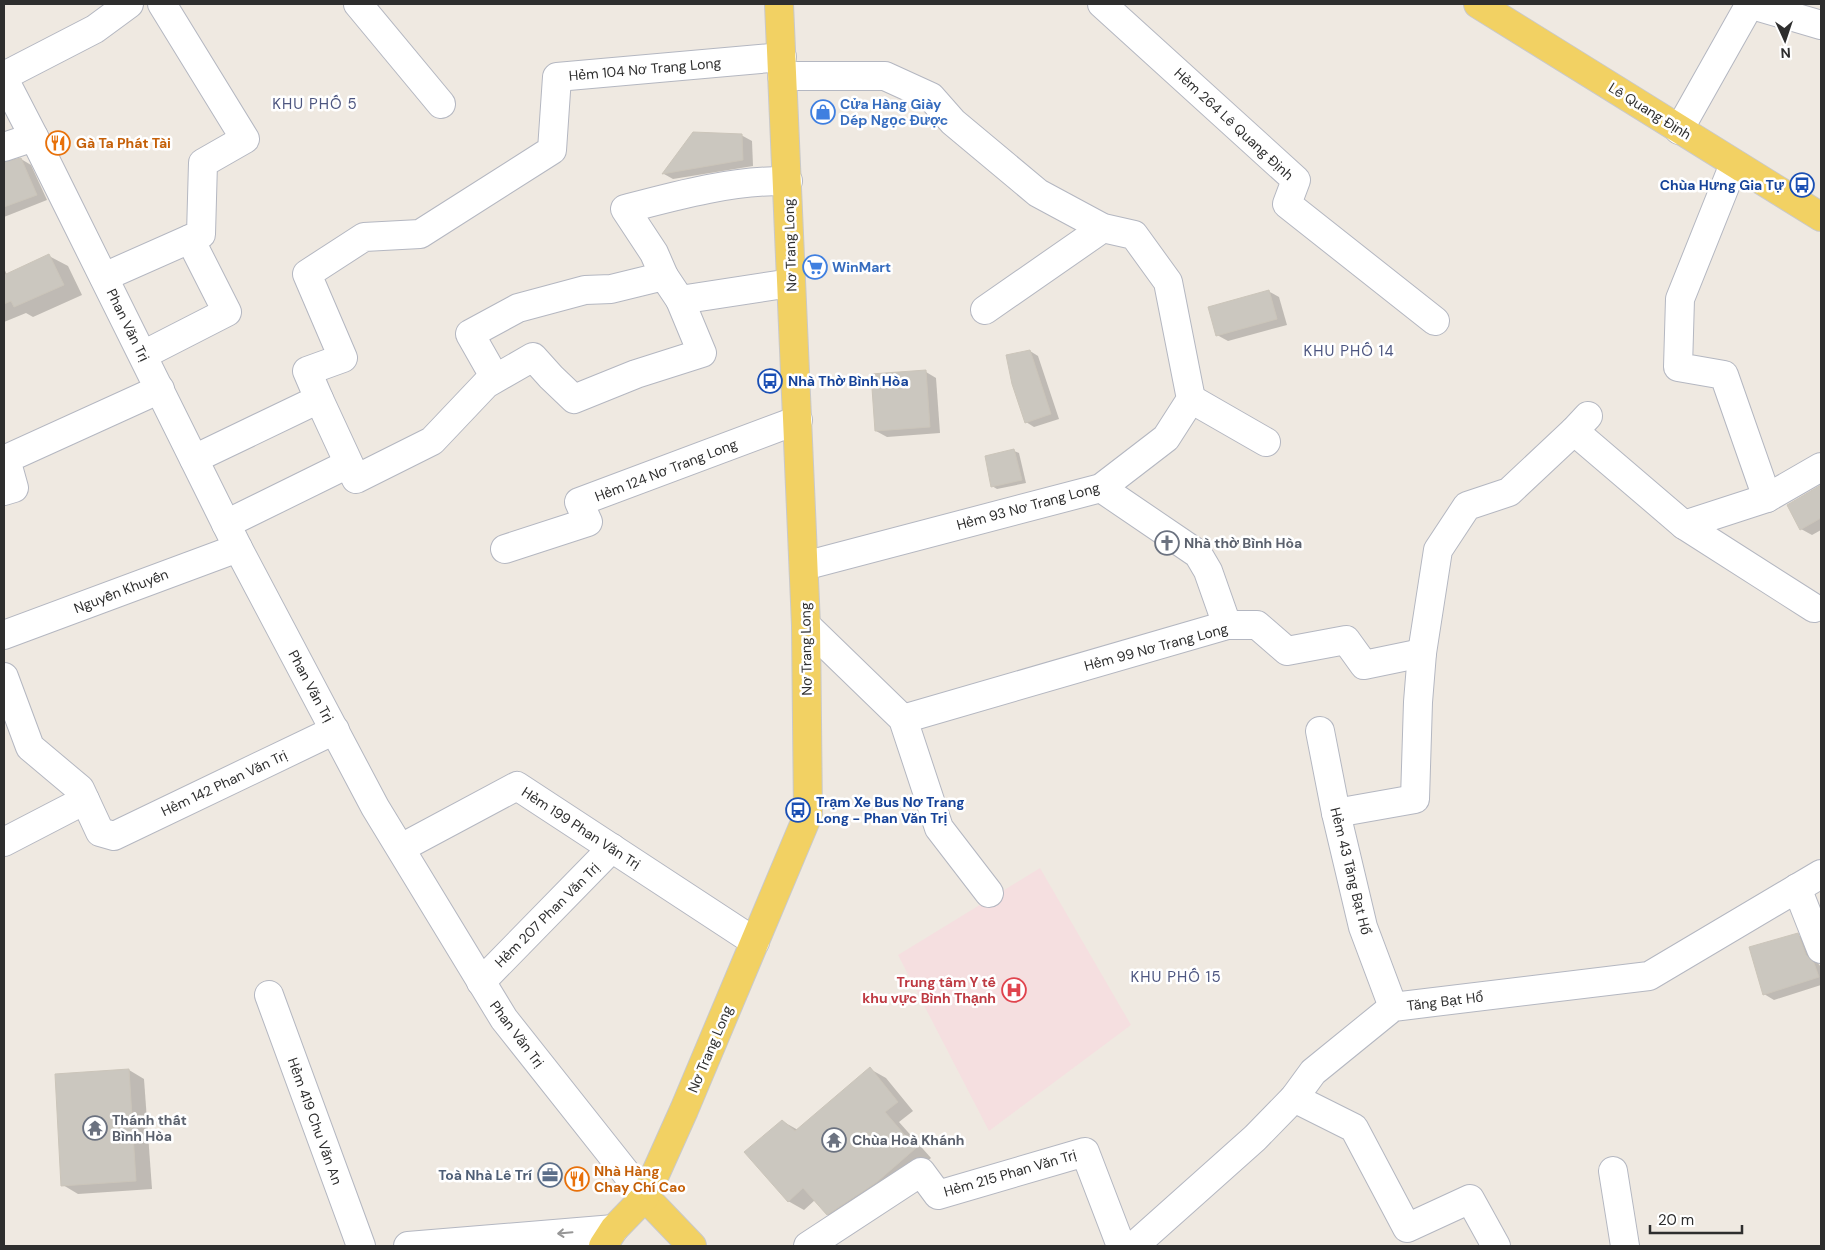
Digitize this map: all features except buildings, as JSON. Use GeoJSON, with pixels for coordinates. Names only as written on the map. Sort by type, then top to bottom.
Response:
{"type":"FeatureCollection","features":[{"type":"Feature","properties":{"kind":"main road","name":"Nơ Trang Long"},"geometry":{"type":"LineString","coordinates":[[608,1238],[645,1197],[684,1110],[808,815],[804,566],[779,4]]}},
{"type":"Feature","properties":{"kind":"main road","name":"Lê Quang Định"},"geometry":{"type":"LineString","coordinates":[[1478,4],[1821,217]]}},
{"type":"Feature","properties":{"kind":"main road","name":"Phan Văn Trị"},"geometry":{"type":"LineString","coordinates":[[645,1197],[692,1246]]}},
{"type":"Feature","properties":{"kind":"street"},"geometry":{"type":"LineString","coordinates":[[4,78],[95,29],[102,12],[129,4]]}},
{"type":"Feature","properties":{"kind":"street"},"geometry":{"type":"LineString","coordinates":[[104,277],[201,234],[203,163],[245,139],[162,4]]}},
{"type":"Feature","properties":{"kind":"street","name":"Hẻm 264 Lê Quang Định"},"geometry":{"type":"LineString","coordinates":[[1102,4],[1296,180],[1286,204],[1435,321]]}},
{"type":"Feature","properties":{"kind":"street"},"geometry":{"type":"LineString","coordinates":[[1679,130],[1750,4],[1821,25]]}},
{"type":"Feature","properties":{"kind":"street"},"geometry":{"type":"LineString","coordinates":[[360,5],[441,104]]}},
{"type":"Feature","properties":{"kind":"street","name":"Hẻm 104 Nơ Trang Long"},"geometry":{"type":"LineString","coordinates":[[320,399],[307,372],[343,358],[307,274],[364,237],[420,234],[552,150],[557,77],[782,67],[885,76],[931,97],[953,122],[1038,193],[1102,228],[1134,235],[1168,282],[1191,399]]}},
{"type":"Feature","properties":{"kind":"street","name":"Phan Văn Trị"},"geometry":{"type":"LineString","coordinates":[[4,78],[232,536],[376,807],[504,1019],[645,1197]]}},
{"type":"Feature","properties":{"kind":"street"},"geometry":{"type":"LineString","coordinates":[[4,147],[34,137]]}},
{"type":"Feature","properties":{"kind":"street"},"geometry":{"type":"LineString","coordinates":[[1734,164],[1680,298],[1678,367],[1724,375],[1767,498]]}},
{"type":"Feature","properties":{"kind":"street"},"geometry":{"type":"LineString","coordinates":[[194,459],[320,399],[356,479],[432,441],[486,384],[533,357],[574,399],[636,374],[702,353],[680,300],[664,276],[654,253],[625,209],[674,196],[715,188],[768,180],[788,181]]}},
{"type":"Feature","properties":{"kind":"street"},"geometry":{"type":"LineString","coordinates":[[985,310],[1102,228]]}},
{"type":"Feature","properties":{"kind":"street"},"geometry":{"type":"LineString","coordinates":[[142,355],[227,312],[190,239]]}},
{"type":"Feature","properties":{"kind":"street"},"geometry":{"type":"LineString","coordinates":[[496,378],[470,334],[518,308],[584,290],[611,289],[664,276]]}},
{"type":"Feature","properties":{"kind":"street"},"geometry":{"type":"LineString","coordinates":[[680,300],[791,283]]}},
{"type":"Feature","properties":{"kind":"street"},"geometry":{"type":"LineString","coordinates":[[4,491],[14,488],[6,459],[160,389]]}},
{"type":"Feature","properties":{"kind":"street"},"geometry":{"type":"LineString","coordinates":[[1191,399],[1266,442]]}},
{"type":"Feature","properties":{"kind":"street","name":"Hẻm 93 Nơ Trang Long"},"geometry":{"type":"LineString","coordinates":[[804,566],[1101,488],[1166,438],[1191,399]]}},
{"type":"Feature","properties":{"kind":"street","name":"Hẻm 124 Nơ Trang Long"},"geometry":{"type":"LineString","coordinates":[[506,548],[588,522],[579,502],[798,420]]}},
{"type":"Feature","properties":{"kind":"street"},"geometry":{"type":"LineString","coordinates":[[1336,813],[1415,799],[1418,702],[1422,653],[1438,550],[1467,506],[1509,492],[1581,424],[1684,525],[1814,608]]}},
{"type":"Feature","properties":{"kind":"street","name":"Nguyễn Khuyến"},"geometry":{"type":"LineString","coordinates":[[4,635],[232,536],[348,464]]}},
{"type":"Feature","properties":{"kind":"street"},"geometry":{"type":"LineString","coordinates":[[1684,525],[1767,498],[1821,467]]}},
{"type":"Feature","properties":{"kind":"street"},"geometry":{"type":"LineString","coordinates":[[1101,488],[1198,554],[1208,571],[1227,625]]}},
{"type":"Feature","properties":{"kind":"street"},"geometry":{"type":"LineString","coordinates":[[806,625],[903,719],[939,828],[989,893]]}},
{"type":"Feature","properties":{"kind":"street","name":"Hẻm 99 Nơ Trang Long"},"geometry":{"type":"LineString","coordinates":[[903,719],[1227,625],[1257,625],[1287,651],[1346,640],[1364,665],[1422,653]]}},
{"type":"Feature","properties":{"kind":"street"},"geometry":{"type":"LineString","coordinates":[[4,677],[30,747],[80,789],[85,800],[4,842]]}},
{"type":"Feature","properties":{"kind":"street","name":"Hẻm 142 Phan Văn Trị"},"geometry":{"type":"LineString","coordinates":[[85,800],[100,832],[114,836],[335,730]]}},
{"type":"Feature","properties":{"kind":"street","name":"Hẻm 43 Tăng Bạt Hổ"},"geometry":{"type":"LineString","coordinates":[[1320,731],[1336,813],[1363,927],[1393,1007]]}},
{"type":"Feature","properties":{"kind":"street","name":"Hẻm 199 Phan Văn Trị"},"geometry":{"type":"LineString","coordinates":[[400,848],[517,786],[755,942]]}},
{"type":"Feature","properties":{"kind":"street","name":"Hẻm 207 Phan Văn Trị"},"geometry":{"type":"LineString","coordinates":[[481,982],[612,848]]}},
{"type":"Feature","properties":{"kind":"street","name":"Tăng Bạt Hổ"},"geometry":{"type":"LineString","coordinates":[[1136,1245],[1255,1138],[1294,1098],[1313,1072],[1393,1007],[1649,976],[1821,874]]}},
{"type":"Feature","properties":{"kind":"street"},"geometry":{"type":"LineString","coordinates":[[1797,888],[1821,949]]}},
{"type":"Feature","properties":{"kind":"street","name":"Hẻm 419 Chu Văn An"},"geometry":{"type":"LineString","coordinates":[[269,995],[361,1246]]}},
{"type":"Feature","properties":{"kind":"street"},"geometry":{"type":"LineString","coordinates":[[1294,1098],[1354,1128],[1407,1228],[1470,1199],[1496,1246]]}},
{"type":"Feature","properties":{"kind":"street","name":"Hẻm 215 Phan Văn Trị"},"geometry":{"type":"LineString","coordinates":[[808,1246],[921,1172],[938,1195],[1085,1152],[1136,1245]]}},
{"type":"Feature","properties":{"kind":"street"},"geometry":{"type":"LineString","coordinates":[[1613,1171],[1626,1246]]}},
{"type":"Feature","properties":{"kind":"street"},"geometry":{"type":"LineString","coordinates":[[408,1246],[608,1238]]}},
{"type":"Feature","properties":{"kind":"shaded area","name":"Trung tâm Y tế khu vực Bình Thạnh"},"geometry":{"type":"Polygon","coordinates":[[[1040,868],[1131,1025],[989,1131],[898,955],[1040,868]]]}},
{"type":"Feature","properties":{"kind":"place","name":"Cửa Hàng Giày Dép Ngọc Được"},"geometry":{"type":"Point","coordinates":[823,112]}},
{"type":"Feature","properties":{"kind":"place","name":"Gà Ta Phát Tài"},"geometry":{"type":"Point","coordinates":[58,143]}},
{"type":"Feature","properties":{"kind":"place","name":"Chùa Hưng Gia Tự"},"geometry":{"type":"Point","coordinates":[1802,185]}},
{"type":"Feature","properties":{"kind":"place","name":"WinMart"},"geometry":{"type":"Point","coordinates":[815,267]}},
{"type":"Feature","properties":{"kind":"place","name":"Nhà Thờ Bình Hòa"},"geometry":{"type":"Point","coordinates":[770,381]}},
{"type":"Feature","properties":{"kind":"place","name":"Nhà thờ Bình Hòa"},"geometry":{"type":"Point","coordinates":[1167,543]}},
{"type":"Feature","properties":{"kind":"place","name":"Trạm Xe Bus Nơ Trang Long - Phan Văn Trị"},"geometry":{"type":"Point","coordinates":[798,810]}},
{"type":"Feature","properties":{"kind":"place","name":"Trung tâm Y tế khu vực Bình Thạnh"},"geometry":{"type":"Point","coordinates":[1014,990]}},
{"type":"Feature","properties":{"kind":"place","name":"Thánh thất Bình Hòa"},"geometry":{"type":"Point","coordinates":[95,1128]}},
{"type":"Feature","properties":{"kind":"place","name":"Chùa Hoà Khánh"},"geometry":{"type":"Point","coordinates":[834,1140]}},
{"type":"Feature","properties":{"kind":"place","name":"Toà Nhà Lê Trí"},"geometry":{"type":"Point","coordinates":[550,1175]}},
{"type":"Feature","properties":{"kind":"place","name":"Nhà Hàng Chay Chí Cao"},"geometry":{"type":"Point","coordinates":[577,1179]}},
{"type":"Feature","properties":{"kind":"district","name":"KHU PHỐ 5"},"geometry":{"type":"Point","coordinates":[315,104]}},
{"type":"Feature","properties":{"kind":"district","name":"KHU PHỐ 14"},"geometry":{"type":"Point","coordinates":[1349,351]}},
{"type":"Feature","properties":{"kind":"district","name":"KHU PHỐ 15"},"geometry":{"type":"Point","coordinates":[1176,977]}}]}
